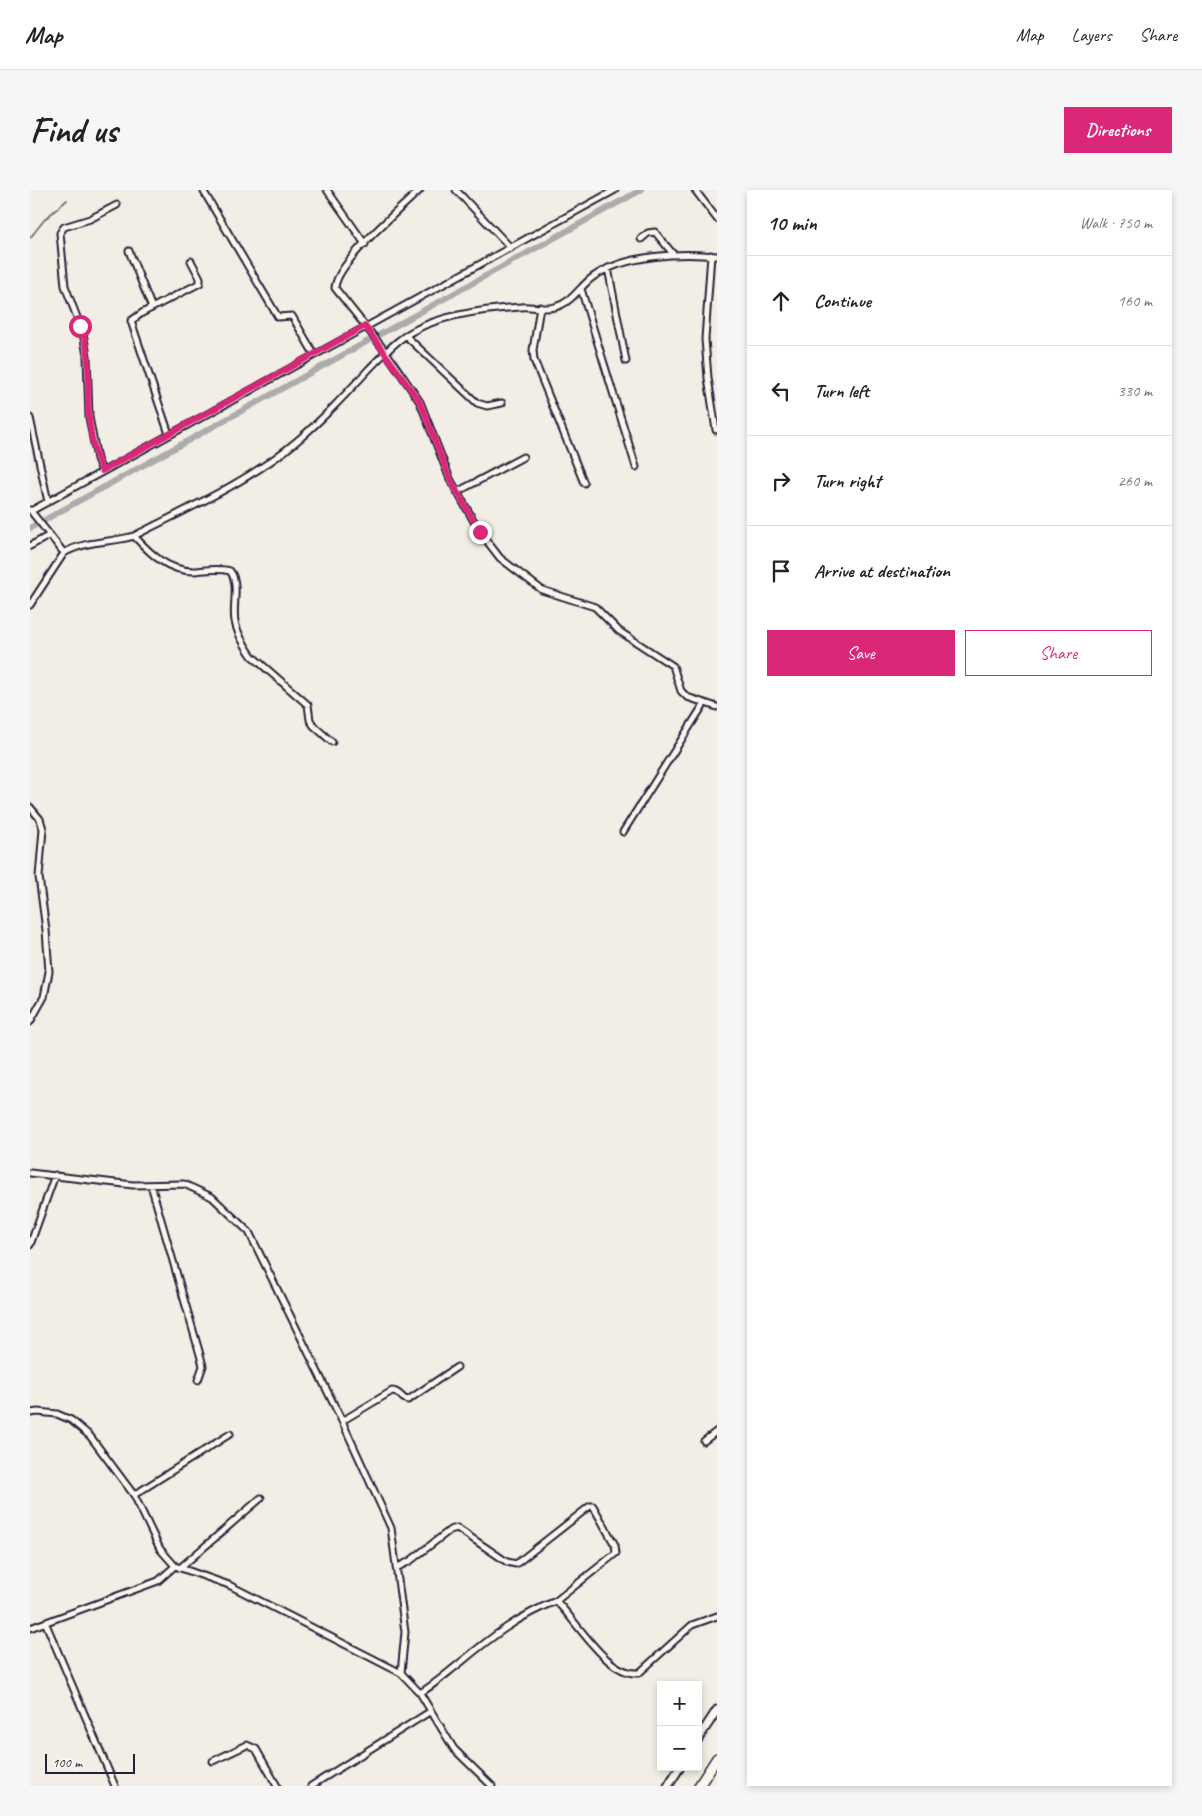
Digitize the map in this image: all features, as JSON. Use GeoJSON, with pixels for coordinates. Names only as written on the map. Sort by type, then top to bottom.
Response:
{"type":"FeatureCollection","features":[{"type":"Feature","properties":{"kind":"highway"},"geometry":{"type":"LineString","coordinates":[[699,1786],[717,1758]]}},
{"type":"Feature","properties":{"kind":"main road"},"geometry":{"type":"LineString","coordinates":[[702,1733],[717,1710]]}},
{"type":"Feature","properties":{"kind":"main road"},"geometry":{"type":"LineString","coordinates":[[668,1786],[677,1771]]}},
{"type":"Feature","properties":{"kind":"street"},"geometry":{"type":"LineString","coordinates":[[327,190],[365,244]]}},
{"type":"Feature","properties":{"kind":"street"},"geometry":{"type":"LineString","coordinates":[[420,190],[345,265],[335,281],[335,288],[386,352],[425,412],[440,458],[457,492],[480,532],[500,558],[542,590],[595,607],[619,631],[669,662],[676,672],[681,691],[687,697],[717,707]]}},
{"type":"Feature","properties":{"kind":"street"},"geometry":{"type":"LineString","coordinates":[[456,190],[511,248]]}},
{"type":"Feature","properties":{"kind":"street"},"geometry":{"type":"LineString","coordinates":[[64,553],[31,511],[615,190]]}},
{"type":"Feature","properties":{"kind":"street"},"geometry":{"type":"LineString","coordinates":[[695,190],[717,219]]}},
{"type":"Feature","properties":{"kind":"street"},"geometry":{"type":"LineString","coordinates":[[204,192],[278,317],[292,316],[314,354]]}},
{"type":"Feature","properties":{"kind":"street"},"geometry":{"type":"LineString","coordinates":[[102,471],[97,458],[90,417],[87,356],[83,333],[65,286],[60,233],[64,227],[90,219],[117,205]]}},
{"type":"Feature","properties":{"kind":"street"},"geometry":{"type":"LineString","coordinates":[[641,239],[651,231],[655,232],[674,256]]}},
{"type":"Feature","properties":{"kind":"street"},"geometry":{"type":"LineString","coordinates":[[130,251],[152,308]]}},
{"type":"Feature","properties":{"kind":"street"},"geometry":{"type":"LineString","coordinates":[[30,605],[64,553],[88,543],[118,541],[134,536],[277,457],[313,427],[386,352],[406,336],[423,326],[442,320],[508,308],[556,307],[574,296],[590,280],[608,268],[624,262],[674,256],[714,255],[705,339],[708,378],[716,430]]}},
{"type":"Feature","properties":{"kind":"street"},"geometry":{"type":"LineString","coordinates":[[169,434],[152,378],[131,325],[133,319],[200,283],[200,278],[191,261]]}},
{"type":"Feature","properties":{"kind":"street"},"geometry":{"type":"LineString","coordinates":[[608,268],[626,361]]}},
{"type":"Feature","properties":{"kind":"street"},"geometry":{"type":"LineString","coordinates":[[581,289],[636,467]]}},
{"type":"Feature","properties":{"kind":"street"},"geometry":{"type":"LineString","coordinates":[[540,307],[533,350],[534,360],[584,483]]}},
{"type":"Feature","properties":{"kind":"street"},"geometry":{"type":"LineString","coordinates":[[406,336],[462,386],[477,403],[487,406],[502,403]]}},
{"type":"Feature","properties":{"kind":"street"},"geometry":{"type":"LineString","coordinates":[[30,418],[48,502]]}},
{"type":"Feature","properties":{"kind":"street"},"geometry":{"type":"LineString","coordinates":[[457,492],[523,457]]}},
{"type":"Feature","properties":{"kind":"street"},"geometry":{"type":"LineString","coordinates":[[30,546],[48,533]]}},
{"type":"Feature","properties":{"kind":"street"},"geometry":{"type":"LineString","coordinates":[[134,536],[155,558],[171,567],[193,571],[223,569],[230,571],[234,578],[234,619],[246,647],[252,656],[308,705],[310,720],[332,742]]}},
{"type":"Feature","properties":{"kind":"street"},"geometry":{"type":"LineString","coordinates":[[623,832],[704,704]]}},
{"type":"Feature","properties":{"kind":"street"},"geometry":{"type":"LineString","coordinates":[[30,807],[40,819],[43,829],[39,877],[49,972],[44,997],[30,1022]]}},
{"type":"Feature","properties":{"kind":"street"},"geometry":{"type":"LineString","coordinates":[[30,1173],[114,1184],[151,1185],[175,1183],[193,1186],[229,1212],[249,1232],[342,1421],[391,1528],[405,1632],[401,1673]]}},
{"type":"Feature","properties":{"kind":"street"},"geometry":{"type":"LineString","coordinates":[[30,1245],[55,1176]]}},
{"type":"Feature","properties":{"kind":"street"},"geometry":{"type":"LineString","coordinates":[[151,1185],[203,1366],[198,1380]]}},
{"type":"Feature","properties":{"kind":"street"},"geometry":{"type":"LineString","coordinates":[[342,1421],[392,1391],[398,1392],[408,1400],[457,1367]]}},
{"type":"Feature","properties":{"kind":"street"},"geometry":{"type":"LineString","coordinates":[[30,1413],[50,1412],[81,1427],[134,1495],[160,1549],[177,1567],[229,1584],[401,1673],[420,1693],[454,1749],[484,1781],[492,1786]]}},
{"type":"Feature","properties":{"kind":"street"},"geometry":{"type":"LineString","coordinates":[[704,1442],[717,1431]]}},
{"type":"Feature","properties":{"kind":"street"},"geometry":{"type":"LineString","coordinates":[[134,1495],[230,1434]]}},
{"type":"Feature","properties":{"kind":"street"},"geometry":{"type":"LineString","coordinates":[[30,1628],[46,1624],[158,1581],[260,1498]]}},
{"type":"Feature","properties":{"kind":"street"},"geometry":{"type":"LineString","coordinates":[[396,1568],[410,1561],[450,1530],[457,1528],[507,1562],[516,1564],[590,1506],[593,1506],[616,1545],[616,1553],[556,1601],[509,1625],[420,1693]]}},
{"type":"Feature","properties":{"kind":"street"},"geometry":{"type":"LineString","coordinates":[[556,1601],[608,1660],[630,1674],[639,1672],[647,1667],[692,1626],[717,1616]]}},
{"type":"Feature","properties":{"kind":"street"},"geometry":{"type":"LineString","coordinates":[[46,1624],[115,1786]]}},
{"type":"Feature","properties":{"kind":"street"},"geometry":{"type":"LineString","coordinates":[[312,1786],[430,1711]]}},
{"type":"Feature","properties":{"kind":"street"},"geometry":{"type":"LineString","coordinates":[[213,1761],[247,1745],[251,1746],[256,1749],[277,1786]]}},
{"type":"Feature","properties":{"kind":"street"},"geometry":{"type":"LineString","coordinates":[[480,1786],[484,1781]]}},
{"type":"Feature","properties":{"kind":"waterway"},"geometry":{"type":"LineString","coordinates":[[30,528],[641,190]]}},
{"type":"Feature","properties":{"kind":"waterway"},"geometry":{"type":"LineString","coordinates":[[30,238],[45,219],[67,200]]}},
{"type":"Feature","properties":{"kind":"route"},"geometry":{"type":"LineString","coordinates":[[80,326],[83,333],[90,375],[88,394],[90,417],[97,458],[102,471],[365,326],[386,352],[420,402],[430,425],[440,458],[464,506],[480,532]]}}]}
